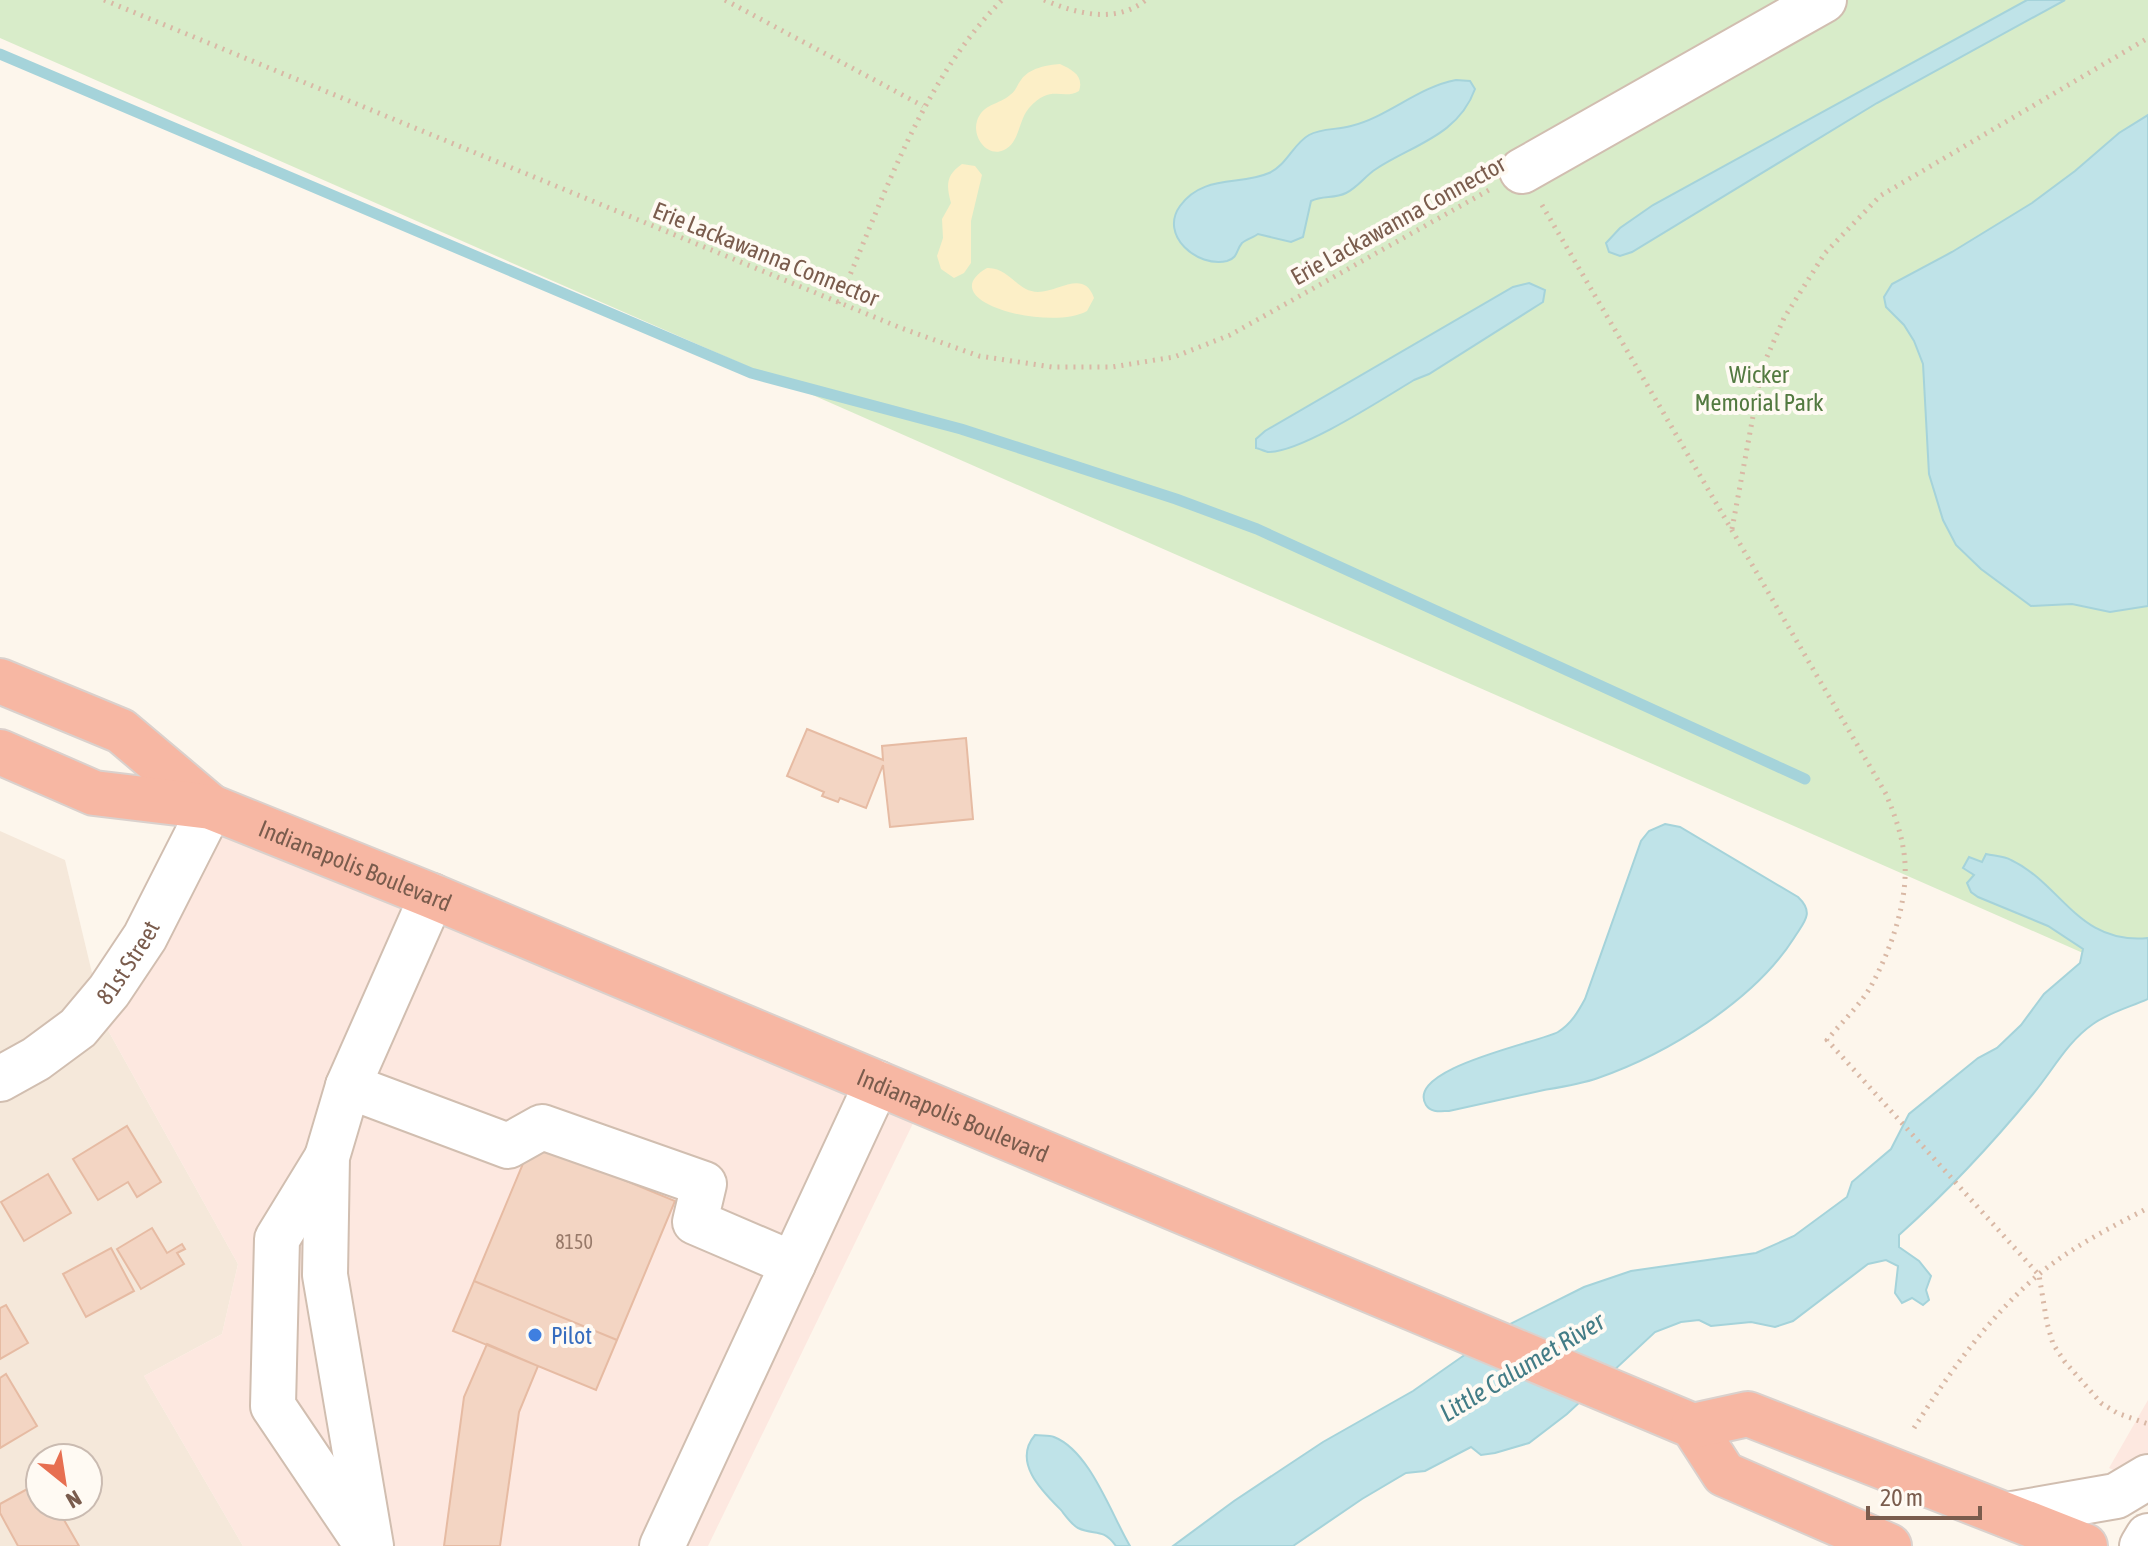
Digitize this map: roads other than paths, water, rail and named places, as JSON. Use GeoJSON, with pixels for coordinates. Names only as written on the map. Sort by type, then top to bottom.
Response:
{"type":"FeatureCollection","features":[{"type":"Feature","properties":{"kind":"highway","name":"Indianapolis Boulevard"},"geometry":{"type":"LineString","coordinates":[[0,681],[121,731],[211,807]]}},
{"type":"Feature","properties":{"kind":"highway","name":"Indianapolis Boulevard"},"geometry":{"type":"LineString","coordinates":[[0,752],[94,793],[211,807],[432,896],[1693,1426]]}},
{"type":"Feature","properties":{"kind":"highway"},"geometry":{"type":"LineString","coordinates":[[1889,1546],[1724,1474],[1693,1426],[1748,1414],[2085,1546]]}},
{"type":"Feature","properties":{"kind":"street"},"geometry":{"type":"LineString","coordinates":[[1522,171],[1824,0]]}},
{"type":"Feature","properties":{"kind":"street","name":"81st Street"},"geometry":{"type":"LineString","coordinates":[[0,1079],[36,1059],[78,1028],[109,991],[145,937],[211,807]]}},
{"type":"Feature","properties":{"kind":"street"},"geometry":{"type":"LineString","coordinates":[[370,1546],[273,1406],[277,1239],[327,1157],[348,1086],[432,896]]}},
{"type":"Feature","properties":{"kind":"street"},"geometry":{"type":"LineString","coordinates":[[662,1546],[877,1083]]}},
{"type":"Feature","properties":{"kind":"street"},"geometry":{"type":"LineString","coordinates":[[348,1086],[508,1146],[542,1127],[704,1184],[695,1222],[793,1264]]}},
{"type":"Feature","properties":{"kind":"street"},"geometry":{"type":"LineString","coordinates":[[327,1157],[325,1275],[370,1546]]}},
{"type":"Feature","properties":{"kind":"street"},"geometry":{"type":"LineString","coordinates":[[2007,1515],[2116,1496],[2148,1477]]}},
{"type":"Feature","properties":{"kind":"street"},"geometry":{"type":"LineString","coordinates":[[2142,1546],[2148,1536]]}},
{"type":"Feature","properties":{"kind":"water"},"geometry":{"type":"Polygon","coordinates":[[[2027,0],[2065,0],[1877,103],[1632,252],[1620,256],[1609,252],[1606,243],[1620,228],[1653,205],[2027,0]]]}},
{"type":"Feature","properties":{"kind":"water"},"geometry":{"type":"Polygon","coordinates":[[[1456,80],[1470,81],[1475,89],[1457,118],[1433,138],[1376,169],[1346,193],[1311,201],[1303,237],[1291,242],[1258,234],[1242,243],[1231,260],[1216,262],[1193,254],[1178,238],[1174,228],[1175,217],[1180,206],[1200,189],[1269,173],[1281,165],[1309,135],[1365,122],[1429,89],[1456,80]]]}},
{"type":"Feature","properties":{"kind":"water"},"geometry":{"type":"Polygon","coordinates":[[[2148,115],[2148,606],[2110,612],[2072,604],[2031,606],[1981,569],[1956,545],[1943,520],[1929,474],[1923,364],[1914,341],[1904,325],[1886,307],[1884,297],[1892,284],[2032,203],[2119,133],[2148,115]]]}},
{"type":"Feature","properties":{"kind":"water"},"geometry":{"type":"Polygon","coordinates":[[[1529,283],[1545,290],[1543,302],[1429,374],[1300,444],[1268,452],[1256,448],[1256,439],[1265,431],[1513,287],[1529,283]]]}},
{"type":"Feature","properties":{"kind":"water"},"geometry":{"type":"Polygon","coordinates":[[[1665,824],[1680,827],[1798,897],[1803,903],[1806,918],[1777,961],[1733,1004],[1707,1023],[1625,1068],[1585,1082],[1449,1111],[1428,1108],[1425,1092],[1435,1079],[1477,1058],[1558,1032],[1577,1013],[1585,999],[1641,841],[1649,831],[1665,824]]]}},
{"type":"Feature","properties":{"kind":"water","name":"Little Calumet River"},"geometry":{"type":"Polygon","coordinates":[[[1986,854],[2008,859],[2029,871],[2072,911],[2104,932],[2124,938],[2148,938],[2148,999],[2105,1017],[2084,1031],[1985,1149],[1899,1235],[1899,1247],[1919,1261],[1931,1276],[1926,1290],[1929,1300],[1923,1305],[1912,1298],[1902,1303],[1895,1293],[1898,1266],[1886,1260],[1868,1264],[1793,1321],[1775,1327],[1751,1322],[1711,1326],[1699,1320],[1681,1322],[1655,1332],[1567,1414],[1529,1443],[1481,1455],[1471,1447],[1425,1471],[1406,1473],[1293,1546],[1173,1546],[1323,1442],[1413,1391],[1506,1326],[1584,1287],[1631,1271],[1756,1253],[1794,1236],[1847,1197],[1852,1182],[1891,1149],[1909,1114],[1978,1058],[1997,1048],[2021,1025],[2044,994],[2080,963],[2083,949],[2048,926],[1971,892],[1967,883],[1974,875],[1963,868],[1969,857],[1982,862],[1986,854]]]}},
{"type":"Feature","properties":{"kind":"water"},"geometry":{"type":"Polygon","coordinates":[[[1035,1435],[1054,1437],[1078,1455],[1089,1469],[1130,1546],[1116,1546],[1102,1534],[1078,1528],[1038,1485],[1028,1466],[1027,1455],[1035,1435]]]}},
{"type":"Feature","properties":{"kind":"waterway"},"geometry":{"type":"LineString","coordinates":[[0,54],[751,373],[961,429],[1176,499],[1257,529],[1805,779]]}},
{"type":"Feature","properties":{"kind":"place","name":"Pilot"},"geometry":{"type":"Point","coordinates":[535,1335]}},
{"type":"Feature","properties":{"kind":"park label","name":"Wicker Memorial Park"},"geometry":{"type":"Point","coordinates":[1759,388]}}]}
